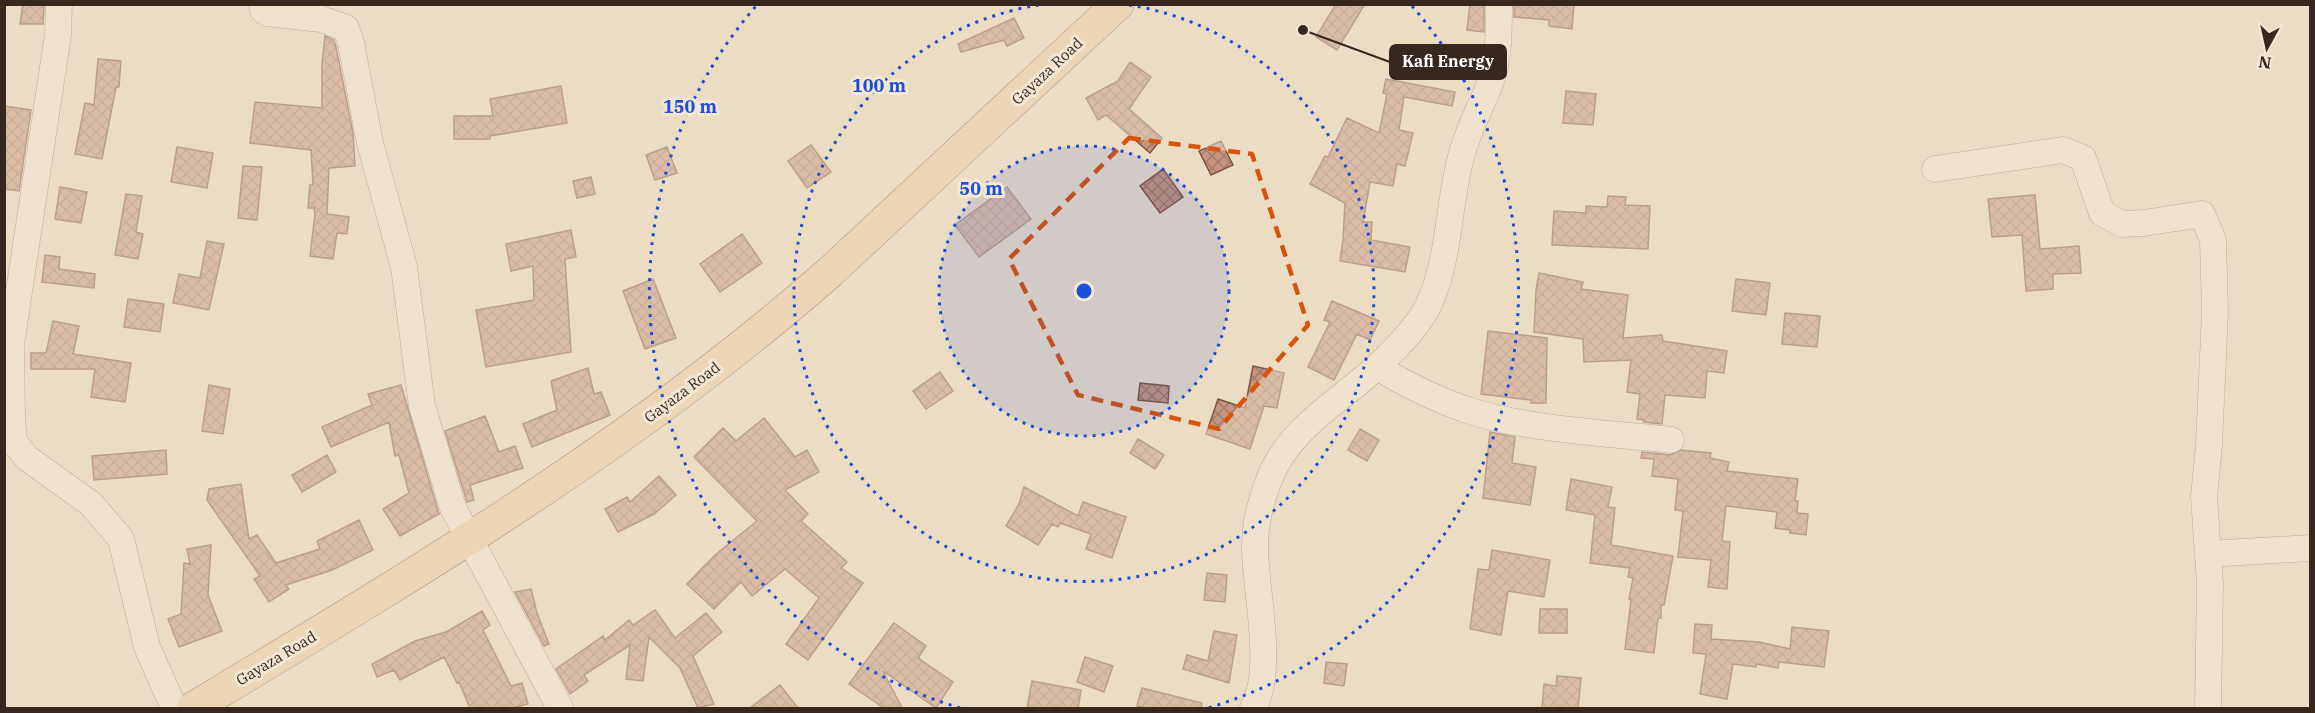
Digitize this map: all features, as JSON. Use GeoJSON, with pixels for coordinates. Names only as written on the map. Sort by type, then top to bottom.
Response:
{"type":"FeatureCollection","features":[{"type":"Feature","properties":{"kind":"main road","name":"Gayaza Road"},"geometry":{"type":"LineString","coordinates":[[193,708],[468,539],[609,447],[676,398],[791,306],[1118,4]]}},
{"type":"Feature","properties":{"kind":"street"},"geometry":{"type":"LineString","coordinates":[[59,4],[58,35],[8,345],[14,442],[27,458],[92,504],[121,539],[147,647],[174,708]]}},
{"type":"Feature","properties":{"kind":"street"},"geometry":{"type":"LineString","coordinates":[[262,4],[263,10],[267,13],[321,19],[346,28],[351,43],[370,142],[405,267],[422,406],[453,508],[560,708]]}},
{"type":"Feature","properties":{"kind":"street"},"geometry":{"type":"LineString","coordinates":[[1253,708],[1261,685],[1263,646],[1255,545],[1262,504],[1270,478],[1284,452],[1301,430],[1377,367],[1428,306],[1438,282],[1460,159],[1468,132],[1492,79],[1499,4]]}},
{"type":"Feature","properties":{"kind":"street"},"geometry":{"type":"LineString","coordinates":[[1935,169],[2063,150],[2083,158],[2102,213],[2122,224],[2202,214],[2213,240],[2215,312],[2210,445],[2204,497],[2210,584],[2208,708]]}},
{"type":"Feature","properties":{"kind":"street"},"geometry":{"type":"LineString","coordinates":[[1377,367],[1408,386],[1467,410],[1497,418],[1671,440]]}},
{"type":"Feature","properties":{"kind":"street"},"geometry":{"type":"LineString","coordinates":[[2208,554],[2310,548]]}},
{"type":"Feature","properties":{"kind":"highlighted area"},"geometry":{"type":"Polygon","coordinates":[[[1129,138],[1252,154],[1308,325],[1219,429],[1078,395],[1009,259],[1129,138]]]}},
{"type":"Feature","properties":{"kind":"building"},"geometry":{"type":"Polygon","coordinates":[[[23,4],[44,4],[43,24],[20,24],[23,4]]]}},
{"type":"Feature","properties":{"kind":"building"},"geometry":{"type":"Polygon","coordinates":[[[1336,4],[1365,4],[1337,50],[1316,37],[1336,4]]]}},
{"type":"Feature","properties":{"kind":"building"},"geometry":{"type":"Polygon","coordinates":[[[1470,4],[1484,4],[1484,32],[1467,30],[1470,4]]]}},
{"type":"Feature","properties":{"kind":"building"},"geometry":{"type":"Polygon","coordinates":[[[1514,4],[1574,4],[1572,29],[1549,26],[1549,20],[1514,17],[1514,4]]]}},
{"type":"Feature","properties":{"kind":"building"},"geometry":{"type":"Polygon","coordinates":[[[1014,18],[1024,38],[1007,46],[1004,40],[961,52],[958,44],[1014,18]]]}},
{"type":"Feature","properties":{"kind":"building"},"geometry":{"type":"Polygon","coordinates":[[[325,36],[334,40],[336,47],[353,133],[355,166],[329,168],[327,214],[349,217],[347,234],[337,233],[333,259],[310,256],[315,214],[314,208],[308,208],[310,185],[313,185],[311,150],[250,143],[255,102],[322,108],[322,64],[325,36]]]}},
{"type":"Feature","properties":{"kind":"building"},"geometry":{"type":"Polygon","coordinates":[[[98,59],[121,61],[119,87],[116,87],[102,159],[75,154],[85,103],[94,105],[98,59]]]}},
{"type":"Feature","properties":{"kind":"building"},"geometry":{"type":"Polygon","coordinates":[[[1130,62],[1151,77],[1129,109],[1162,138],[1150,153],[1106,115],[1098,120],[1086,98],[1118,81],[1130,62]]]}},
{"type":"Feature","properties":{"kind":"building"},"geometry":{"type":"Polygon","coordinates":[[[1386,79],[1455,92],[1452,106],[1404,97],[1399,130],[1413,133],[1405,166],[1397,164],[1393,186],[1370,182],[1363,222],[1372,222],[1371,240],[1410,247],[1405,272],[1340,261],[1345,203],[1310,184],[1325,156],[1328,157],[1347,118],[1379,133],[1387,94],[1383,93],[1386,79]]]}},
{"type":"Feature","properties":{"kind":"building"},"geometry":{"type":"Polygon","coordinates":[[[561,86],[567,123],[490,136],[490,139],[454,139],[454,116],[493,116],[490,99],[561,86]]]}},
{"type":"Feature","properties":{"kind":"building"},"geometry":{"type":"Polygon","coordinates":[[[1566,91],[1596,94],[1593,125],[1563,123],[1566,91]]]}},
{"type":"Feature","properties":{"kind":"building"},"geometry":{"type":"Polygon","coordinates":[[[4,106],[31,110],[19,191],[4,189],[4,106]]]}},
{"type":"Feature","properties":{"kind":"building"},"geometry":{"type":"Polygon","coordinates":[[[1221,141],[1233,165],[1211,175],[1199,151],[1221,141]]]}},
{"type":"Feature","properties":{"kind":"building"},"geometry":{"type":"Polygon","coordinates":[[[811,145],[831,172],[807,188],[788,161],[811,145]]]}},
{"type":"Feature","properties":{"kind":"building"},"geometry":{"type":"Polygon","coordinates":[[[177,147],[213,153],[207,188],[171,182],[177,147]]]}},
{"type":"Feature","properties":{"kind":"building"},"geometry":{"type":"Polygon","coordinates":[[[667,147],[677,173],[655,180],[646,155],[667,147]]]}},
{"type":"Feature","properties":{"kind":"building"},"geometry":{"type":"Polygon","coordinates":[[[243,166],[262,167],[257,220],[238,218],[243,166]]]}},
{"type":"Feature","properties":{"kind":"building"},"geometry":{"type":"Polygon","coordinates":[[[1163,169],[1183,197],[1160,213],[1140,186],[1163,169]]]}},
{"type":"Feature","properties":{"kind":"building"},"geometry":{"type":"Polygon","coordinates":[[[591,177],[595,194],[577,198],[573,181],[591,177]]]}},
{"type":"Feature","properties":{"kind":"building"},"geometry":{"type":"Polygon","coordinates":[[[60,187],[87,192],[81,223],[55,219],[60,187]]]}},
{"type":"Feature","properties":{"kind":"building"},"geometry":{"type":"Polygon","coordinates":[[[1007,187],[1031,219],[979,257],[955,225],[1007,187]]]}},
{"type":"Feature","properties":{"kind":"building"},"geometry":{"type":"Polygon","coordinates":[[[126,194],[142,196],[136,232],[143,234],[138,259],[115,255],[126,194]]]}},
{"type":"Feature","properties":{"kind":"building"},"geometry":{"type":"Polygon","coordinates":[[[2035,195],[2040,249],[2079,246],[2081,273],[2053,274],[2053,289],[2026,291],[2022,235],[1992,237],[1988,199],[2035,195]]]}},
{"type":"Feature","properties":{"kind":"building"},"geometry":{"type":"Polygon","coordinates":[[[1608,196],[1626,197],[1625,205],[1650,206],[1648,249],[1552,245],[1554,211],[1586,213],[1586,206],[1607,207],[1608,196]]]}},
{"type":"Feature","properties":{"kind":"building"},"geometry":{"type":"Polygon","coordinates":[[[571,230],[576,257],[565,259],[571,352],[486,367],[476,310],[534,300],[533,266],[511,271],[506,244],[571,230]]]}},
{"type":"Feature","properties":{"kind":"building"},"geometry":{"type":"Polygon","coordinates":[[[742,234],[762,263],[720,292],[700,264],[742,234]]]}},
{"type":"Feature","properties":{"kind":"building"},"geometry":{"type":"Polygon","coordinates":[[[207,241],[224,244],[209,310],[173,303],[179,274],[200,278],[207,241]]]}},
{"type":"Feature","properties":{"kind":"building"},"geometry":{"type":"Polygon","coordinates":[[[45,255],[60,257],[59,269],[95,274],[94,288],[42,282],[45,255]]]}},
{"type":"Feature","properties":{"kind":"building"},"geometry":{"type":"Polygon","coordinates":[[[1539,273],[1583,282],[1581,289],[1628,295],[1623,338],[1662,335],[1663,341],[1727,351],[1724,373],[1707,371],[1705,398],[1665,395],[1662,424],[1637,419],[1640,394],[1627,392],[1631,360],[1584,362],[1583,339],[1534,332],[1539,273]]]}},
{"type":"Feature","properties":{"kind":"building"},"geometry":{"type":"Polygon","coordinates":[[[653,279],[676,338],[645,349],[623,291],[653,279]]]}},
{"type":"Feature","properties":{"kind":"building"},"geometry":{"type":"Polygon","coordinates":[[[1736,279],[1770,283],[1766,315],[1732,311],[1736,279]]]}},
{"type":"Feature","properties":{"kind":"building"},"geometry":{"type":"Polygon","coordinates":[[[128,299],[164,304],[160,332],[124,327],[128,299]]]}},
{"type":"Feature","properties":{"kind":"building"},"geometry":{"type":"Polygon","coordinates":[[[1332,301],[1379,321],[1370,340],[1357,334],[1334,380],[1308,367],[1330,322],[1324,320],[1332,301]]]}},
{"type":"Feature","properties":{"kind":"building"},"geometry":{"type":"Polygon","coordinates":[[[1785,313],[1820,316],[1817,347],[1782,344],[1785,313]]]}},
{"type":"Feature","properties":{"kind":"building"},"geometry":{"type":"Polygon","coordinates":[[[53,321],[79,326],[73,354],[131,363],[125,402],[91,397],[95,369],[31,369],[31,353],[46,353],[53,321]]]}},
{"type":"Feature","properties":{"kind":"building"},"geometry":{"type":"Polygon","coordinates":[[[1488,331],[1547,338],[1546,403],[1531,403],[1531,400],[1481,394],[1488,331]]]}},
{"type":"Feature","properties":{"kind":"building"},"geometry":{"type":"Polygon","coordinates":[[[1253,366],[1284,373],[1277,408],[1264,406],[1250,449],[1206,434],[1218,399],[1245,408],[1253,366]]]}},
{"type":"Feature","properties":{"kind":"building"},"geometry":{"type":"Polygon","coordinates":[[[588,368],[594,394],[601,392],[610,415],[532,447],[523,424],[557,410],[551,381],[588,368]]]}},
{"type":"Feature","properties":{"kind":"building"},"geometry":{"type":"Polygon","coordinates":[[[940,372],[953,391],[926,409],[913,391],[940,372]]]}},
{"type":"Feature","properties":{"kind":"building"},"geometry":{"type":"Polygon","coordinates":[[[1140,383],[1169,386],[1168,403],[1138,400],[1140,383]]]}},
{"type":"Feature","properties":{"kind":"building"},"geometry":{"type":"Polygon","coordinates":[[[209,385],[230,389],[223,434],[202,431],[209,385]]]}},
{"type":"Feature","properties":{"kind":"building"},"geometry":{"type":"Polygon","coordinates":[[[401,385],[439,514],[400,536],[383,509],[409,493],[399,455],[395,456],[389,422],[331,447],[322,427],[372,405],[368,394],[401,385]]]}},
{"type":"Feature","properties":{"kind":"building"},"geometry":{"type":"Polygon","coordinates":[[[485,416],[499,452],[515,446],[523,468],[470,485],[474,500],[467,502],[445,431],[485,416]]]}},
{"type":"Feature","properties":{"kind":"building"},"geometry":{"type":"Polygon","coordinates":[[[764,418],[795,457],[807,450],[819,472],[785,490],[808,514],[801,521],[847,562],[841,568],[863,583],[808,660],[786,644],[819,598],[785,569],[752,596],[741,582],[714,609],[687,584],[715,555],[757,521],[694,457],[723,428],[736,441],[764,418]]]}},
{"type":"Feature","properties":{"kind":"building"},"geometry":{"type":"Polygon","coordinates":[[[1360,429],[1379,440],[1367,461],[1348,450],[1360,429]]]}},
{"type":"Feature","properties":{"kind":"building"},"geometry":{"type":"Polygon","coordinates":[[[1490,432],[1515,437],[1512,463],[1536,467],[1530,505],[1483,498],[1490,432]]]}},
{"type":"Feature","properties":{"kind":"building"},"geometry":{"type":"Polygon","coordinates":[[[1138,439],[1164,455],[1155,469],[1130,453],[1138,439]]]}},
{"type":"Feature","properties":{"kind":"building"},"geometry":{"type":"Polygon","coordinates":[[[166,450],[167,474],[94,480],[92,456],[166,450]]]}},
{"type":"Feature","properties":{"kind":"building"},"geometry":{"type":"Polygon","coordinates":[[[1681,450],[1711,453],[1710,458],[1729,462],[1727,471],[1798,479],[1795,501],[1798,501],[1797,513],[1808,514],[1806,535],[1775,528],[1777,512],[1726,506],[1722,541],[1730,542],[1727,589],[1708,587],[1711,560],[1678,557],[1683,511],[1675,510],[1678,479],[1652,476],[1654,459],[1641,458],[1642,452],[1670,455],[1681,450]]]}},
{"type":"Feature","properties":{"kind":"building"},"geometry":{"type":"Polygon","coordinates":[[[327,455],[336,472],[302,492],[292,475],[327,455]]]}},
{"type":"Feature","properties":{"kind":"building"},"geometry":{"type":"Polygon","coordinates":[[[659,476],[676,495],[654,514],[618,532],[605,509],[627,497],[630,502],[659,476]]]}},
{"type":"Feature","properties":{"kind":"building"},"geometry":{"type":"Polygon","coordinates":[[[1571,479],[1612,487],[1608,507],[1615,508],[1611,545],[1673,556],[1664,605],[1661,605],[1661,618],[1658,618],[1654,653],[1625,649],[1633,578],[1628,577],[1630,568],[1590,563],[1595,515],[1566,510],[1571,479]]]}},
{"type":"Feature","properties":{"kind":"building"},"geometry":{"type":"Polygon","coordinates":[[[241,484],[249,539],[257,535],[276,563],[320,549],[317,541],[359,520],[373,550],[332,570],[286,585],[289,589],[269,602],[254,579],[260,576],[207,500],[209,489],[241,484]]]}},
{"type":"Feature","properties":{"kind":"building"},"geometry":{"type":"Polygon","coordinates":[[[1024,487],[1078,516],[1083,502],[1126,517],[1112,558],[1086,549],[1091,534],[1060,523],[1058,527],[1052,524],[1038,545],[1006,526],[1019,504],[1024,487]]]}},
{"type":"Feature","properties":{"kind":"building"},"geometry":{"type":"Polygon","coordinates":[[[211,545],[208,595],[222,631],[179,647],[168,619],[181,614],[184,563],[190,564],[187,549],[211,545]]]}},
{"type":"Feature","properties":{"kind":"building"},"geometry":{"type":"Polygon","coordinates":[[[1492,550],[1550,560],[1544,597],[1508,591],[1501,635],[1470,629],[1478,569],[1489,570],[1492,550]]]}},
{"type":"Feature","properties":{"kind":"building"},"geometry":{"type":"Polygon","coordinates":[[[1207,573],[1227,575],[1225,602],[1204,600],[1207,573]]]}},
{"type":"Feature","properties":{"kind":"building"},"geometry":{"type":"Polygon","coordinates":[[[531,589],[549,644],[544,646],[515,592],[531,589]]]}},
{"type":"Feature","properties":{"kind":"building"},"geometry":{"type":"Polygon","coordinates":[[[1540,609],[1567,609],[1567,633],[1539,633],[1540,609]]]}},
{"type":"Feature","properties":{"kind":"building"},"geometry":{"type":"Polygon","coordinates":[[[655,610],[675,638],[706,613],[722,632],[693,656],[714,704],[698,708],[680,668],[649,637],[643,681],[626,679],[630,645],[584,675],[588,681],[570,694],[556,669],[603,636],[605,640],[629,620],[633,625],[655,610]]]}},
{"type":"Feature","properties":{"kind":"building"},"geometry":{"type":"Polygon","coordinates":[[[482,611],[490,625],[483,630],[511,686],[522,683],[528,704],[512,708],[470,708],[459,682],[457,683],[444,657],[400,680],[394,670],[377,677],[372,664],[415,641],[446,632],[482,611]]]}},
{"type":"Feature","properties":{"kind":"building"},"geometry":{"type":"Polygon","coordinates":[[[894,623],[926,646],[918,658],[953,682],[936,708],[883,671],[902,708],[884,708],[849,684],[894,623]]]}},
{"type":"Feature","properties":{"kind":"building"},"geometry":{"type":"Polygon","coordinates":[[[1695,624],[1712,625],[1711,639],[1759,642],[1790,649],[1792,627],[1829,631],[1824,667],[1779,662],[1778,668],[1756,664],[1756,667],[1733,664],[1727,699],[1700,694],[1706,654],[1693,653],[1695,624]]]}},
{"type":"Feature","properties":{"kind":"building"},"geometry":{"type":"Polygon","coordinates":[[[1214,631],[1237,635],[1229,683],[1183,669],[1187,655],[1208,661],[1214,631]]]}},
{"type":"Feature","properties":{"kind":"building"},"geometry":{"type":"Polygon","coordinates":[[[1085,657],[1113,666],[1104,692],[1077,682],[1085,657]]]}},
{"type":"Feature","properties":{"kind":"building"},"geometry":{"type":"Polygon","coordinates":[[[1326,662],[1347,664],[1344,686],[1324,683],[1326,662]]]}},
{"type":"Feature","properties":{"kind":"building"},"geometry":{"type":"Polygon","coordinates":[[[1557,676],[1581,678],[1578,708],[1542,708],[1544,684],[1556,686],[1557,676]]]}},
{"type":"Feature","properties":{"kind":"building"},"geometry":{"type":"Polygon","coordinates":[[[1032,681],[1081,690],[1078,708],[1027,708],[1032,681]]]}},
{"type":"Feature","properties":{"kind":"building"},"geometry":{"type":"Polygon","coordinates":[[[780,685],[798,708],[750,708],[780,685]]]}},
{"type":"Feature","properties":{"kind":"building"},"geometry":{"type":"Polygon","coordinates":[[[1142,688],[1202,703],[1201,708],[1137,706],[1142,688]]]}},
{"type":"Feature","properties":{"kind":"place","name":"Kafi Energy"},"geometry":{"type":"Point","coordinates":[1303,30]}}]}
